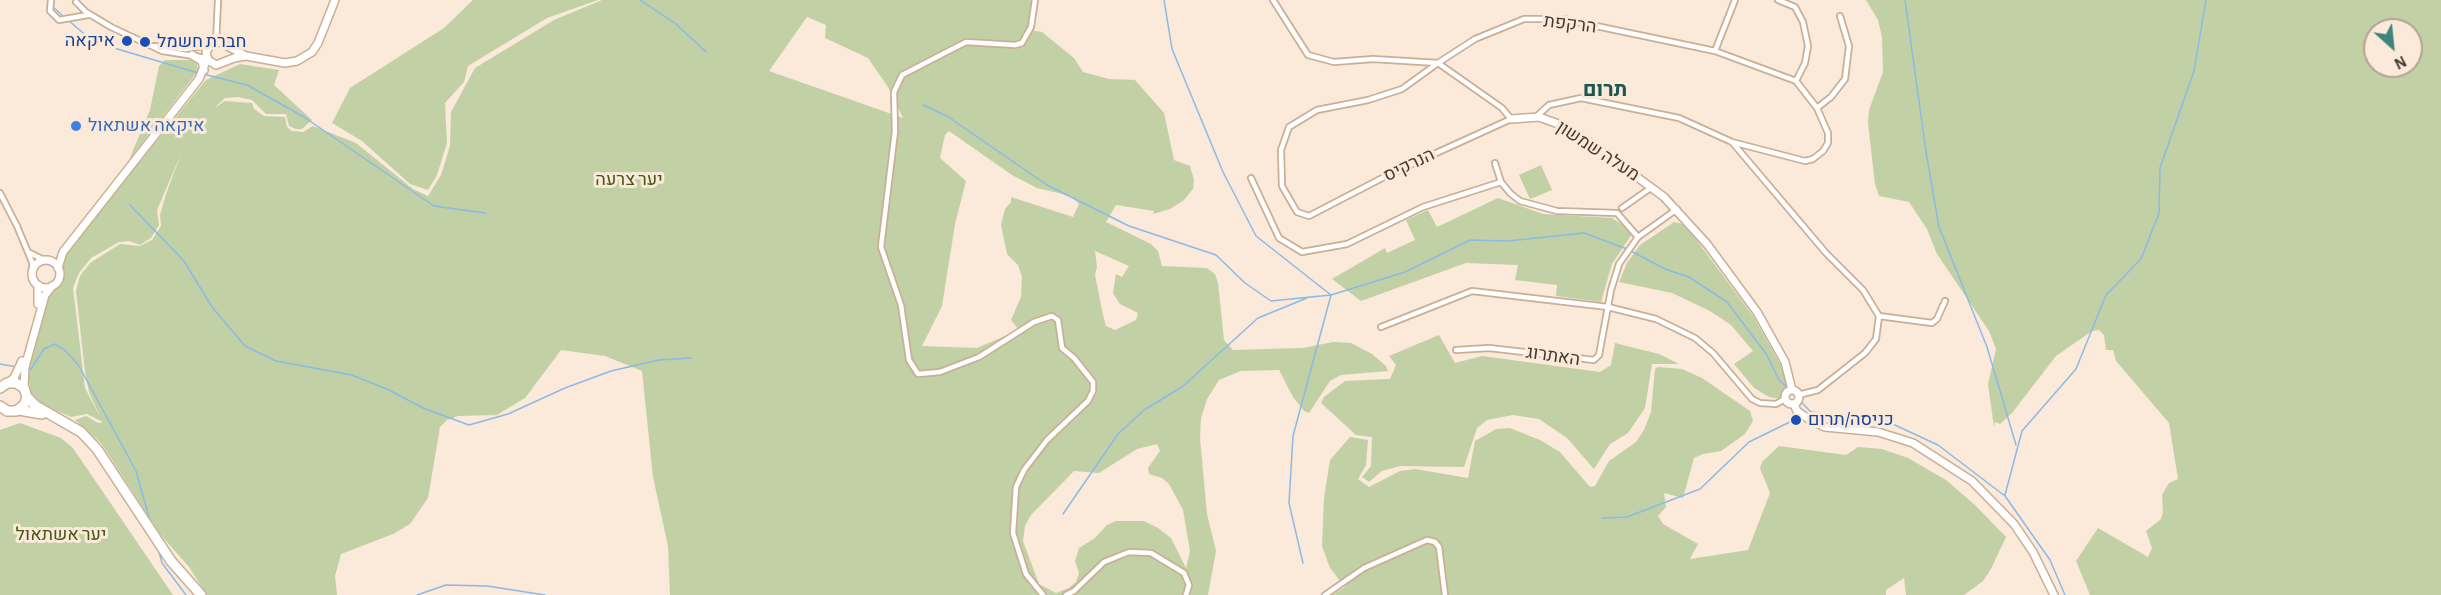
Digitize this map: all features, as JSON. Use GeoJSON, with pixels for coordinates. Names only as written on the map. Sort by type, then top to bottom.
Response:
{"type":"FeatureCollection","features":[{"type":"Feature","properties":{"kind":"highway"},"geometry":{"type":"LineString","coordinates":[[3,385],[16,383],[36,406],[81,432],[108,464],[171,561],[201,595]]}},
{"type":"Feature","properties":{"kind":"highway"},"geometry":{"type":"LineString","coordinates":[[15,411],[25,392]]}},
{"type":"Feature","properties":{"kind":"highway"},"geometry":{"type":"LineString","coordinates":[[0,406],[15,411],[37,412],[69,427],[90,444],[108,464]]}},
{"type":"Feature","properties":{"kind":"street"},"geometry":{"type":"LineString","coordinates":[[49,0],[49,6],[57,19],[91,15]]}},
{"type":"Feature","properties":{"kind":"street"},"geometry":{"type":"LineString","coordinates":[[202,75],[207,59],[206,50],[213,43],[218,0]]}},
{"type":"Feature","properties":{"kind":"street"},"geometry":{"type":"LineString","coordinates":[[150,46],[185,49],[213,43],[246,57],[285,63],[306,57],[318,43],[335,0]]}},
{"type":"Feature","properties":{"kind":"street"},"geometry":{"type":"LineString","coordinates":[[1035,0],[1030,27],[1022,43],[1015,45],[966,42],[902,75],[894,92],[895,131],[881,247],[901,304],[909,360],[918,374],[940,372],[980,357],[1034,322],[1052,316],[1058,320],[1062,348],[1074,358],[1093,382],[1093,391],[1088,401],[1060,426],[1035,455],[1017,487],[1013,533],[1026,574],[1043,595]]}},
{"type":"Feature","properties":{"kind":"street"},"geometry":{"type":"LineString","coordinates":[[1273,0],[1301,49],[1318,60],[1372,58],[1438,63],[1502,108],[1511,119]]}},
{"type":"Feature","properties":{"kind":"street"},"geometry":{"type":"LineString","coordinates":[[1715,51],[1736,0]]}},
{"type":"Feature","properties":{"kind":"street"},"geometry":{"type":"LineString","coordinates":[[1536,117],[1549,105],[1581,98],[1679,118],[1732,142],[1805,161],[1813,159],[1828,143],[1828,133],[1817,108],[1796,81],[1805,63],[1808,46],[1803,22],[1795,7],[1778,0]]}},
{"type":"Feature","properties":{"kind":"street"},"geometry":{"type":"LineString","coordinates":[[71,17],[76,11],[76,1]]}},
{"type":"Feature","properties":{"kind":"street"},"geometry":{"type":"LineString","coordinates":[[76,1],[91,15],[150,46],[170,54],[192,55],[207,59],[218,65]]}},
{"type":"Feature","properties":{"kind":"street"},"geometry":{"type":"LineString","coordinates":[[1817,108],[1831,97],[1845,79],[1850,46],[1840,16]]}},
{"type":"Feature","properties":{"kind":"street","name":"הרקפת"},"geometry":{"type":"LineString","coordinates":[[1309,216],[1297,212],[1282,186],[1281,150],[1289,127],[1317,110],[1368,100],[1402,89],[1475,39],[1524,20],[1563,20],[1715,51],[1796,81]]}},
{"type":"Feature","properties":{"kind":"street"},"geometry":{"type":"LineString","coordinates":[[226,62],[229,54],[227,47]]}},
{"type":"Feature","properties":{"kind":"street"},"geometry":{"type":"LineString","coordinates":[[192,55],[202,61],[202,75]]}},
{"type":"Feature","properties":{"kind":"street"},"geometry":{"type":"LineString","coordinates":[[3,385],[22,368],[45,295],[59,278],[58,268],[63,252],[202,75],[218,65],[246,57]]}},
{"type":"Feature","properties":{"kind":"street","name":"מעלה שמשון"},"geometry":{"type":"LineString","coordinates":[[1511,119],[1536,117],[1564,126],[1652,187],[1677,209],[1707,244],[1757,312],[1782,356],[1792,390]]}},
{"type":"Feature","properties":{"kind":"street","name":"הנרקיס"},"geometry":{"type":"LineString","coordinates":[[1309,216],[1388,175],[1511,119]]}},
{"type":"Feature","properties":{"kind":"street"},"geometry":{"type":"LineString","coordinates":[[1732,142],[1826,253],[1863,290],[1879,316],[1876,339],[1865,353],[1818,390],[1798,395]]}},
{"type":"Feature","properties":{"kind":"street"},"geometry":{"type":"LineString","coordinates":[[1495,163],[1501,182],[1510,193],[1531,206],[1557,211],[1617,213],[1638,237]]}},
{"type":"Feature","properties":{"kind":"street"},"geometry":{"type":"LineString","coordinates":[[1251,178],[1279,238],[1302,252],[1347,244],[1423,207],[1501,182]]}},
{"type":"Feature","properties":{"kind":"street"},"geometry":{"type":"LineString","coordinates":[[1622,208],[1652,187]]}},
{"type":"Feature","properties":{"kind":"street"},"geometry":{"type":"LineString","coordinates":[[0,193],[27,250],[33,278],[38,285],[39,302],[22,368],[25,392]]}},
{"type":"Feature","properties":{"kind":"street"},"geometry":{"type":"LineString","coordinates":[[1608,308],[1619,264],[1638,237],[1677,209]]}},
{"type":"Feature","properties":{"kind":"street"},"geometry":{"type":"LineString","coordinates":[[27,250],[58,268]]}},
{"type":"Feature","properties":{"kind":"street"},"geometry":{"type":"LineString","coordinates":[[33,270],[46,260],[63,252]]}},
{"type":"Feature","properties":{"kind":"street"},"geometry":{"type":"LineString","coordinates":[[38,285],[52,286]]}},
{"type":"Feature","properties":{"kind":"street"},"geometry":{"type":"LineString","coordinates":[[1381,327],[1472,291],[1608,308],[1656,319],[1695,338],[1713,353],[1752,399],[1760,403],[1776,404],[1785,399]]}},
{"type":"Feature","properties":{"kind":"street"},"geometry":{"type":"LineString","coordinates":[[1879,316],[1932,322],[1937,319],[1945,301]]}},
{"type":"Feature","properties":{"kind":"street","name":"האתרוג"},"geometry":{"type":"LineString","coordinates":[[1456,350],[1489,348],[1594,360],[1599,355],[1608,308]]}},
{"type":"Feature","properties":{"kind":"street"},"geometry":{"type":"LineString","coordinates":[[1794,404],[1788,404],[1785,399],[1786,393],[1792,390],[1798,395]]}},
{"type":"Feature","properties":{"kind":"street"},"geometry":{"type":"LineString","coordinates":[[1794,404],[1798,395]]}},
{"type":"Feature","properties":{"kind":"street"},"geometry":{"type":"LineString","coordinates":[[1794,404],[1800,414],[1825,427],[1878,432],[1913,443],[1972,481],[2014,524],[2033,552],[2054,595]]}},
{"type":"Feature","properties":{"kind":"street"},"geometry":{"type":"LineString","coordinates":[[0,417],[15,411]]}},
{"type":"Feature","properties":{"kind":"street"},"geometry":{"type":"LineString","coordinates":[[1326,595],[1364,568],[1427,540],[1439,546],[1445,595]]}},
{"type":"Feature","properties":{"kind":"street"},"geometry":{"type":"LineString","coordinates":[[1065,595],[1074,591],[1104,562],[1117,555],[1140,552],[1160,557],[1184,573],[1188,585],[1186,595]]}},
{"type":"Feature","properties":{"kind":"green space"},"geometry":{"type":"Polygon","coordinates":[[[473,0],[598,0],[547,18],[468,66],[464,82],[445,103],[447,143],[437,175],[428,190],[410,184],[362,141],[332,123],[350,88],[444,28],[473,0]]]}},
{"type":"Feature","properties":{"kind":"green space","name":"יער צרעה"},"geometry":{"type":"Polygon","coordinates":[[[602,0],[1032,0],[1029,30],[1042,32],[1074,58],[1083,72],[1109,79],[1135,80],[1164,113],[1174,160],[1190,166],[1194,180],[1193,189],[1184,200],[1170,209],[1153,214],[1154,211],[1116,205],[1106,222],[1151,244],[1158,251],[1162,266],[1207,268],[1215,274],[1224,340],[1233,350],[1303,348],[1333,342],[1351,343],[1372,354],[1386,366],[1388,371],[1341,375],[1330,381],[1309,413],[1304,411],[1293,397],[1279,370],[1241,371],[1219,380],[1207,399],[1201,418],[1200,438],[1207,514],[1216,551],[1208,595],[670,595],[668,546],[653,477],[642,371],[605,356],[561,350],[525,398],[497,415],[458,416],[447,420],[440,427],[428,498],[410,524],[393,534],[341,554],[335,576],[337,595],[207,595],[189,567],[160,534],[101,443],[75,420],[86,416],[98,423],[103,422],[87,414],[71,417],[39,403],[31,393],[28,374],[49,293],[61,280],[63,256],[206,80],[240,64],[279,70],[274,85],[312,120],[302,129],[296,129],[289,126],[286,114],[266,114],[252,100],[238,97],[225,98],[214,108],[225,101],[252,103],[254,109],[264,116],[285,117],[287,127],[292,131],[303,132],[313,126],[356,143],[413,189],[428,196],[441,175],[450,146],[451,112],[475,68],[554,20],[602,0]],[[807,17],[769,71],[903,118],[888,87],[868,58],[825,38],[826,25],[807,17]],[[949,131],[945,135],[940,158],[966,181],[955,224],[942,306],[922,346],[977,348],[1019,330],[1011,320],[1021,297],[1022,277],[1018,265],[1007,254],[1001,225],[1011,197],[1073,217],[1079,204],[1071,196],[1037,188],[1012,175],[949,131]],[[181,154],[157,210],[159,225],[151,238],[140,245],[129,241],[119,242],[91,258],[79,273],[73,288],[85,388],[100,417],[89,392],[85,372],[76,291],[80,276],[90,263],[120,244],[140,246],[152,240],[161,226],[160,215],[181,154]],[[1095,251],[1097,267],[1095,275],[1106,326],[1115,330],[1136,320],[1138,313],[1120,304],[1113,293],[1116,274],[1122,277],[1129,266],[1095,251]],[[1157,444],[1137,449],[1099,473],[1074,471],[1031,515],[1025,526],[1023,541],[1039,584],[1056,593],[1069,588],[1076,582],[1079,573],[1075,561],[1079,548],[1095,538],[1107,525],[1116,521],[1144,521],[1158,528],[1171,538],[1186,568],[1190,551],[1183,510],[1169,484],[1162,478],[1149,474],[1148,468],[1160,451],[1157,444]]]}},
{"type":"Feature","properties":{"kind":"green space"},"geometry":{"type":"Polygon","coordinates":[[[1866,0],[2441,0],[2441,595],[2090,595],[2076,561],[2098,528],[2148,557],[2152,548],[2146,531],[2161,519],[2162,495],[2169,483],[2178,479],[2169,423],[2116,361],[2113,350],[2106,350],[2104,335],[2099,330],[2092,331],[2056,356],[2012,413],[2000,424],[1995,422],[1994,427],[1988,384],[1996,349],[1989,331],[1937,254],[1927,229],[1909,202],[1879,196],[1875,184],[1868,123],[1869,110],[1883,72],[1882,37],[1878,20],[1866,0]]]}},
{"type":"Feature","properties":{"kind":"green space"},"geometry":{"type":"Polygon","coordinates":[[[165,60],[192,60],[197,64],[198,71],[129,160],[150,110],[159,66],[165,60]]]}},
{"type":"Feature","properties":{"kind":"green space"},"geometry":{"type":"Polygon","coordinates":[[[1541,165],[1552,190],[1530,199],[1519,175],[1541,165]]]}},
{"type":"Feature","properties":{"kind":"green space"},"geometry":{"type":"Polygon","coordinates":[[[1498,198],[1543,214],[1612,218],[1630,230],[1632,234],[1612,264],[1601,302],[1556,296],[1557,285],[1515,280],[1518,265],[1466,263],[1361,301],[1332,279],[1385,248],[1387,253],[1415,240],[1406,220],[1428,210],[1437,227],[1498,198]]]}},
{"type":"Feature","properties":{"kind":"green space"},"geometry":{"type":"Polygon","coordinates":[[[1674,222],[1683,224],[1692,234],[1753,316],[1784,371],[1789,386],[1781,399],[1769,397],[1754,388],[1734,364],[1753,351],[1731,325],[1710,311],[1672,293],[1619,282],[1627,263],[1640,245],[1674,222]]]}},
{"type":"Feature","properties":{"kind":"green space"},"geometry":{"type":"Polygon","coordinates":[[[1439,335],[1455,363],[1482,356],[1600,372],[1611,365],[1615,343],[1659,354],[1679,364],[1652,364],[1645,408],[1628,433],[1610,444],[1594,469],[1567,438],[1539,419],[1513,415],[1487,420],[1477,428],[1464,467],[1400,466],[1382,471],[1369,482],[1362,477],[1371,466],[1372,437],[1356,435],[1321,403],[1324,397],[1345,381],[1390,379],[1396,365],[1389,356],[1439,335]]]}},
{"type":"Feature","properties":{"kind":"green space"},"geometry":{"type":"Polygon","coordinates":[[[1658,367],[1682,369],[1702,378],[1750,411],[1753,421],[1745,434],[1721,451],[1694,458],[1683,498],[1664,493],[1666,507],[1658,516],[1663,524],[1698,544],[1690,559],[1748,550],[1770,493],[1760,468],[1762,462],[1779,446],[1846,455],[1858,447],[1882,449],[1908,458],[1946,480],[1975,505],[2006,537],[1991,569],[1983,581],[1964,595],[1906,595],[1904,578],[1886,590],[1886,595],[1332,595],[1345,587],[1330,568],[1322,546],[1324,498],[1330,460],[1350,437],[1368,440],[1366,465],[1358,479],[1369,487],[1400,471],[1415,469],[1468,478],[1475,441],[1496,429],[1510,428],[1540,440],[1560,452],[1590,487],[1595,486],[1609,461],[1636,442],[1644,430],[1651,412],[1655,369],[1658,367]]]}},
{"type":"Feature","properties":{"kind":"green space","name":"יער אשתאול"},"geometry":{"type":"Polygon","coordinates":[[[20,423],[61,438],[73,448],[173,595],[0,595],[0,430],[20,423]]]}},
{"type":"Feature","properties":{"kind":"waterway"},"geometry":{"type":"LineString","coordinates":[[640,0],[676,24],[706,52]]}},
{"type":"Feature","properties":{"kind":"waterway"},"geometry":{"type":"LineString","coordinates":[[1164,0],[1172,49],[1223,172],[1256,236],[1331,295],[1293,436],[1289,503],[1303,563]]}},
{"type":"Feature","properties":{"kind":"waterway"},"geometry":{"type":"LineString","coordinates":[[1905,0],[1939,227],[1987,347],[2016,445]]}},
{"type":"Feature","properties":{"kind":"waterway"},"geometry":{"type":"LineString","coordinates":[[2005,495],[2022,431],[2076,369],[2106,295],[2141,259],[2159,213],[2160,168],[2194,71],[2206,0]]}},
{"type":"Feature","properties":{"kind":"waterway"},"geometry":{"type":"LineString","coordinates":[[52,6],[64,17]]}},
{"type":"Feature","properties":{"kind":"waterway"},"geometry":{"type":"LineString","coordinates":[[68,20],[83,33],[114,48],[198,73]]}},
{"type":"Feature","properties":{"kind":"waterway"},"geometry":{"type":"LineString","coordinates":[[203,74],[247,85],[304,117],[434,206],[485,213]]}},
{"type":"Feature","properties":{"kind":"waterway"},"geometry":{"type":"LineString","coordinates":[[923,105],[947,116],[1047,185],[1129,226],[1216,255],[1245,283],[1271,301],[1331,295],[1405,272],[1470,240],[1508,241],[1584,233],[1627,249]]}},
{"type":"Feature","properties":{"kind":"waterway"},"geometry":{"type":"LineString","coordinates":[[130,205],[184,261],[212,307],[245,346],[276,361],[352,375],[389,390],[423,408],[469,425],[508,414],[565,388],[611,371],[659,360],[691,358]]}},
{"type":"Feature","properties":{"kind":"waterway"},"geometry":{"type":"LineString","coordinates":[[1631,251],[1665,269],[1689,277],[1727,302],[1767,355],[1779,380],[1789,389]]}},
{"type":"Feature","properties":{"kind":"waterway"},"geometry":{"type":"LineString","coordinates":[[1063,514],[1118,434],[1144,410],[1182,387],[1258,318],[1307,298]]}},
{"type":"Feature","properties":{"kind":"waterway"},"geometry":{"type":"LineString","coordinates":[[28,369],[31,369],[44,349],[55,344],[66,351],[79,366],[136,471],[150,521]]}},
{"type":"Feature","properties":{"kind":"waterway"},"geometry":{"type":"LineString","coordinates":[[0,364],[17,367]]}},
{"type":"Feature","properties":{"kind":"waterway"},"geometry":{"type":"LineString","coordinates":[[1792,393],[1811,412],[1884,420],[1938,445],[2005,496],[2050,560],[2065,595]]}},
{"type":"Feature","properties":{"kind":"waterway"},"geometry":{"type":"LineString","coordinates":[[1602,518],[1627,517],[1700,489],[1749,442],[1802,416]]}},
{"type":"Feature","properties":{"kind":"waterway"},"geometry":{"type":"LineString","coordinates":[[158,548],[162,563],[186,595]]}},
{"type":"Feature","properties":{"kind":"waterway"},"geometry":{"type":"LineString","coordinates":[[417,595],[446,585],[487,586],[545,595]]}},
{"type":"Feature","properties":{"kind":"place","name":"איקאה"},"geometry":{"type":"Point","coordinates":[127,41]}},
{"type":"Feature","properties":{"kind":"place","name":"חברת חשמל"},"geometry":{"type":"Point","coordinates":[145,42]}},
{"type":"Feature","properties":{"kind":"place","name":"איקאה אשתאול"},"geometry":{"type":"Point","coordinates":[76,126]}},
{"type":"Feature","properties":{"kind":"place","name":"כניסה/תרום"},"geometry":{"type":"Point","coordinates":[1796,420]}},
{"type":"Feature","properties":{"kind":"district","name":"תרום"},"geometry":{"type":"Point","coordinates":[1605,90]}}]}
